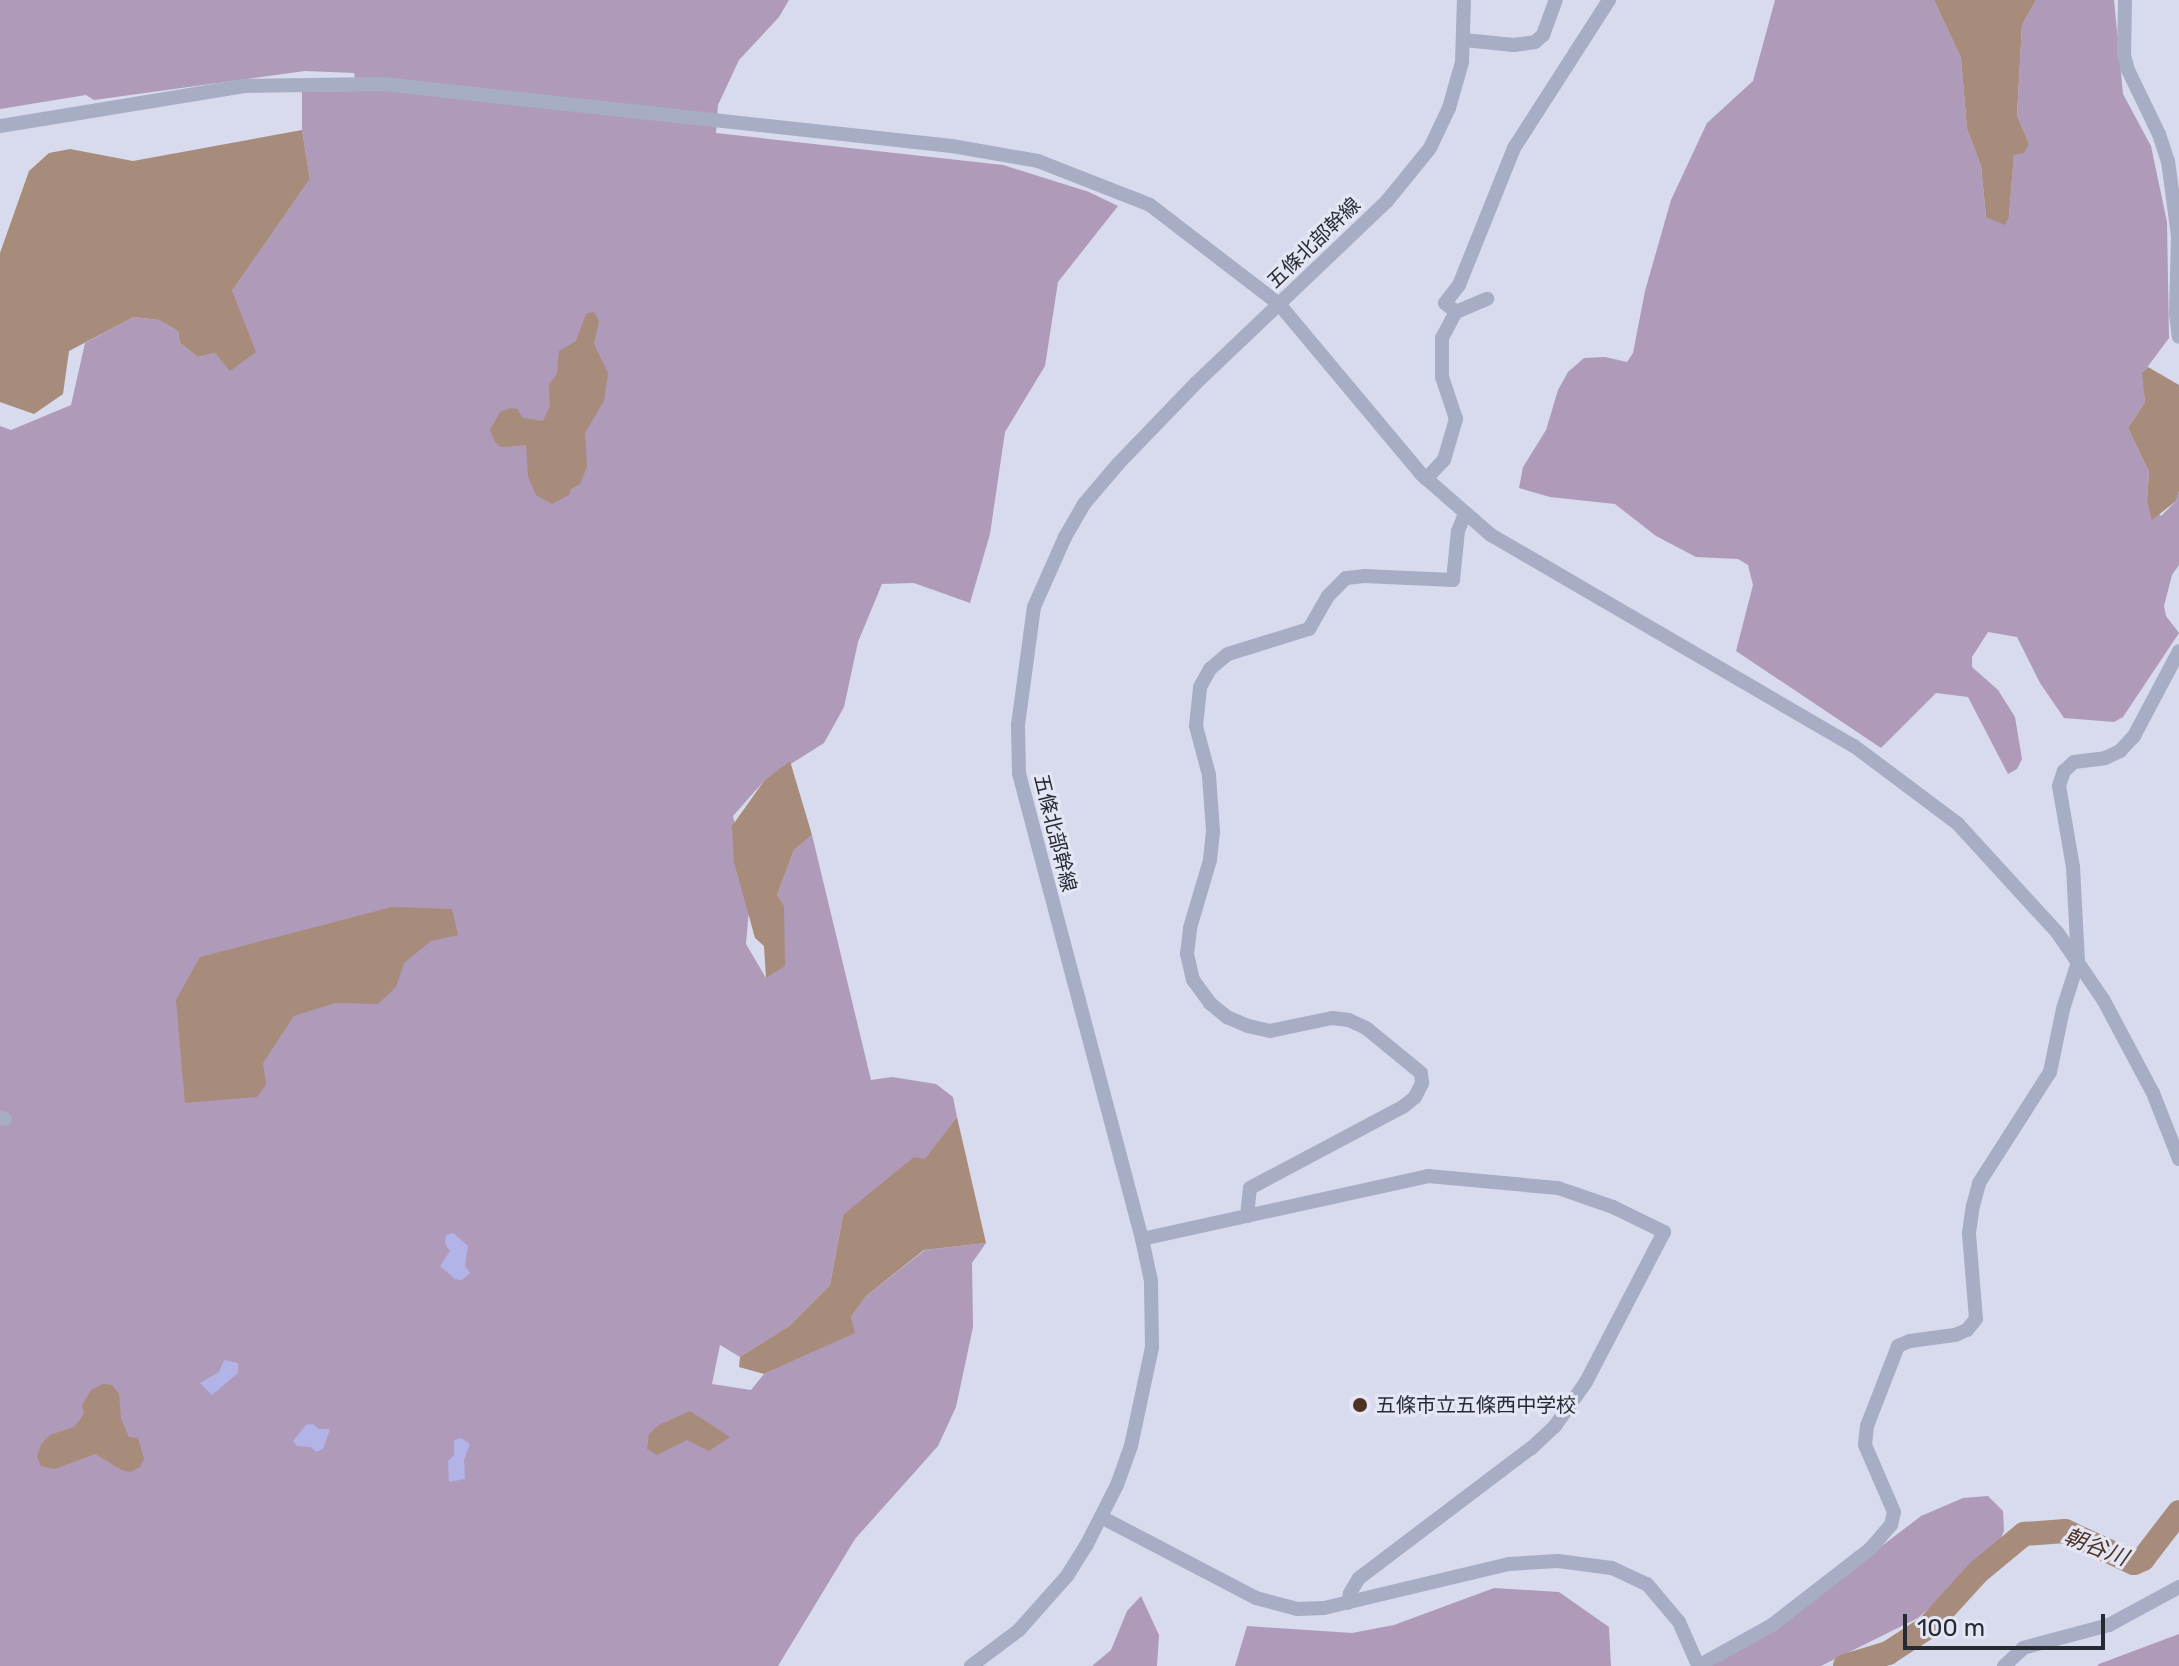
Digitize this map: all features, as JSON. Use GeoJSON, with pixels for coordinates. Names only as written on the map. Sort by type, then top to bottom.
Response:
{"type":"FeatureCollection","features":[{"type":"Feature","properties":{"kind":"street","name":"五條北部幹線"},"geometry":{"type":"LineString","coordinates":[[971,1666],[1019,1630],[1044,1604],[1067,1576],[1101,1517],[1131,1446],[1147,1380],[1153,1317],[1142,1239],[1019,773],[1018,725],[1025,651],[1034,607],[1084,504],[1196,383],[1403,184],[1430,148],[1457,83],[1464,40],[1464,0]]}},
{"type":"Feature","properties":{"kind":"street"},"geometry":{"type":"LineString","coordinates":[[1464,40],[1514,45],[1535,42],[1543,35],[1556,0]]}},
{"type":"Feature","properties":{"kind":"street"},"geometry":{"type":"LineString","coordinates":[[1426,479],[1444,460],[1456,419],[1439,361],[1450,307],[1514,148],[1609,0]]}},
{"type":"Feature","properties":{"kind":"street"},"geometry":{"type":"LineString","coordinates":[[2125,0],[2124,55],[2128,70],[2168,161],[2178,236],[2175,305],[2179,337]]}},
{"type":"Feature","properties":{"kind":"street"},"geometry":{"type":"LineString","coordinates":[[0,126],[243,86],[383,84],[952,146],[1038,161],[1150,205],[1279,304],[1426,479],[1465,514],[1524,557],[1854,746],[1893,772],[1957,823],[1989,854],[2078,962],[2129,1045],[2179,1159]]}},
{"type":"Feature","properties":{"kind":"street"},"geometry":{"type":"LineString","coordinates":[[1450,307],[1487,299]]}},
{"type":"Feature","properties":{"kind":"street"},"geometry":{"type":"LineString","coordinates":[[1247,1216],[1250,1188],[1404,1106],[1415,1097],[1422,1083],[1421,1073],[1366,1028],[1349,1020],[1332,1018],[1270,1031],[1248,1026],[1227,1017],[1210,1003],[1193,980],[1187,954],[1190,928],[1210,860],[1213,831],[1209,775],[1196,726],[1200,687],[1210,669],[1228,654],[1309,629],[1328,596],[1346,578],[1453,580],[1458,531],[1465,514]]}},
{"type":"Feature","properties":{"kind":"street"},"geometry":{"type":"LineString","coordinates":[[1101,1517],[1270,1604],[1310,1610],[1509,1564],[1558,1561],[1612,1568],[1632,1574],[1647,1584],[1679,1622],[1698,1666],[1772,1625],[1870,1549],[1891,1525],[1894,1512],[1865,1445],[1867,1426],[1898,1346],[1910,1341],[1955,1335],[1967,1330],[1976,1319],[1969,1233],[1979,1183],[2050,1072],[2063,1009],[2078,962],[2073,867],[2059,786],[2064,771],[2074,762],[2105,758],[2120,751],[2134,736],[2179,651]]}},
{"type":"Feature","properties":{"kind":"street"},"geometry":{"type":"LineString","coordinates":[[1142,1239],[1428,1176],[1558,1188],[1613,1207],[1664,1232],[1586,1382],[1555,1426],[1523,1455],[1359,1578],[1348,1603]]}},
{"type":"Feature","properties":{"kind":"street"},"geometry":{"type":"LineString","coordinates":[[2004,1666],[2023,1648],[2109,1625],[2179,1587]]}},
{"type":"Feature","properties":{"kind":"shaded area"},"geometry":{"type":"Polygon","coordinates":[[[0,0],[789,0],[779,17],[739,60],[718,105],[716,133],[1003,165],[1089,192],[1118,206],[1058,282],[1045,366],[1005,432],[990,534],[970,603],[914,583],[882,584],[858,642],[844,707],[824,743],[764,781],[733,816],[751,886],[746,944],[766,978],[784,907],[777,895],[794,850],[812,835],[871,1080],[892,1077],[936,1084],[953,1097],[957,1117],[925,1160],[843,1215],[830,1285],[789,1326],[740,1357],[720,1345],[712,1384],[751,1390],[764,1374],[854,1333],[851,1317],[866,1296],[925,1250],[986,1243],[972,1263],[973,1327],[956,1407],[938,1446],[855,1539],[778,1666],[0,1666],[0,1125],[8,1116],[0,1111],[0,426],[11,430],[71,405],[85,343],[134,317],[159,320],[178,331],[180,343],[198,357],[215,353],[232,291],[310,179],[302,130],[302,92],[357,91],[354,73],[305,71],[94,100],[86,95],[0,109],[0,0]]]}},
{"type":"Feature","properties":{"kind":"shaded area"},"geometry":{"type":"Polygon","coordinates":[[[1775,0],[1934,0],[1961,58],[1967,129],[1981,166],[1986,217],[2009,216],[2014,155],[2029,144],[2017,115],[2022,25],[2036,0],[2114,0],[2123,94],[2151,146],[2167,222],[2169,338],[2143,373],[2145,402],[2128,428],[2149,472],[2147,501],[2161,516],[2176,501],[2179,491],[2179,565],[2172,575],[2164,606],[2166,616],[2179,633],[2123,717],[2114,722],[2064,718],[2040,683],[2017,637],[1988,632],[1972,657],[1972,667],[1998,690],[2015,717],[2022,759],[2017,769],[2008,774],[1968,697],[1936,693],[1881,748],[1736,651],[1753,585],[1748,565],[1738,559],[1696,557],[1656,536],[1615,504],[1550,497],[1519,488],[1523,467],[1546,430],[1558,390],[1568,372],[1584,358],[1605,357],[1627,362],[1633,353],[1645,291],[1671,200],[1707,123],[1753,81],[1775,0]]]}},
{"type":"Feature","properties":{"kind":"shaded area"},"geometry":{"type":"Polygon","coordinates":[[[1934,0],[2036,0],[2022,25],[2017,115],[2029,144],[2024,153],[2014,155],[2009,216],[2005,225],[1986,217],[1981,166],[1967,129],[1961,58],[1934,0]]]}},
{"type":"Feature","properties":{"kind":"shaded area"},"geometry":{"type":"Polygon","coordinates":[[[302,130],[310,179],[232,291],[256,352],[230,371],[215,353],[198,357],[180,343],[178,331],[159,320],[134,317],[69,351],[63,394],[34,414],[0,402],[0,253],[29,171],[49,153],[70,149],[133,161],[302,130]]]}},
{"type":"Feature","properties":{"kind":"shaded area"},"geometry":{"type":"Polygon","coordinates":[[[594,312],[599,321],[594,344],[608,373],[604,401],[585,433],[587,467],[580,484],[571,489],[569,495],[552,504],[536,495],[528,477],[526,445],[501,447],[490,430],[500,412],[511,408],[517,409],[523,418],[543,421],[550,406],[549,384],[557,374],[559,351],[576,341],[586,314],[594,312]]]}},
{"type":"Feature","properties":{"kind":"shaded area"},"geometry":{"type":"Polygon","coordinates":[[[2148,367],[2179,385],[2179,491],[2176,501],[2152,520],[2147,501],[2149,472],[2128,428],[2145,402],[2142,373],[2148,367]]]}},
{"type":"Feature","properties":{"kind":"shaded area"},"geometry":{"type":"Polygon","coordinates":[[[790,761],[812,835],[794,850],[777,895],[784,906],[785,966],[766,978],[764,946],[755,938],[734,862],[732,826],[764,781],[790,761]]]}},
{"type":"Feature","properties":{"kind":"shaded area"},"geometry":{"type":"Polygon","coordinates":[[[392,907],[452,909],[458,935],[431,941],[404,963],[396,987],[378,1004],[335,1003],[294,1016],[263,1063],[266,1085],[257,1097],[185,1103],[176,1000],[200,957],[392,907]]]}},
{"type":"Feature","properties":{"kind":"shaded area"},"geometry":{"type":"Polygon","coordinates":[[[957,1117],[986,1243],[924,1250],[866,1296],[851,1317],[855,1333],[764,1374],[739,1367],[740,1357],[789,1326],[830,1285],[843,1215],[914,1157],[925,1159],[957,1117]]]}},
{"type":"Feature","properties":{"kind":"shaded area"},"geometry":{"type":"Polygon","coordinates":[[[103,1384],[112,1385],[119,1394],[121,1419],[129,1437],[138,1438],[144,1459],[140,1467],[130,1472],[122,1470],[95,1454],[55,1469],[41,1466],[37,1457],[41,1444],[50,1435],[74,1427],[84,1414],[82,1405],[91,1390],[103,1384]]]}},
{"type":"Feature","properties":{"kind":"shaded area"},"geometry":{"type":"Polygon","coordinates":[[[690,1411],[730,1437],[709,1451],[687,1440],[657,1455],[647,1449],[649,1434],[659,1425],[690,1411]]]}},
{"type":"Feature","properties":{"kind":"shaded area"},"geometry":{"type":"Polygon","coordinates":[[[1988,1496],[2003,1511],[2004,1531],[1996,1549],[1918,1618],[1821,1666],[1693,1666],[1836,1581],[1921,1516],[1963,1498],[1988,1496]]]}},
{"type":"Feature","properties":{"kind":"shaded area"},"geometry":{"type":"Polygon","coordinates":[[[1494,1588],[1559,1592],[1609,1627],[1611,1666],[1235,1666],[1247,1626],[1352,1633],[1394,1625],[1494,1588]]]}},
{"type":"Feature","properties":{"kind":"shaded area"},"geometry":{"type":"Polygon","coordinates":[[[1141,1596],[1159,1635],[1157,1666],[1092,1666],[1111,1650],[1127,1611],[1141,1596]]]}},
{"type":"Feature","properties":{"kind":"shaded area"},"geometry":{"type":"Polygon","coordinates":[[[2179,1634],[2179,1666],[2097,1666],[2099,1664],[2179,1634]]]}},
{"type":"Feature","properties":{"kind":"sand"},"geometry":{"type":"Polygon","coordinates":[[[453,1233],[468,1246],[465,1266],[470,1273],[462,1280],[455,1279],[440,1266],[450,1251],[445,1244],[446,1235],[453,1233]]]}},
{"type":"Feature","properties":{"kind":"sand"},"geometry":{"type":"Polygon","coordinates":[[[224,1360],[238,1363],[238,1373],[212,1395],[200,1383],[219,1372],[224,1360]]]}},
{"type":"Feature","properties":{"kind":"sand"},"geometry":{"type":"Polygon","coordinates":[[[313,1424],[319,1429],[330,1429],[323,1449],[316,1452],[311,1447],[297,1446],[293,1441],[306,1425],[313,1424]]]}},
{"type":"Feature","properties":{"kind":"sand"},"geometry":{"type":"Polygon","coordinates":[[[461,1438],[470,1444],[464,1460],[465,1479],[449,1482],[448,1461],[454,1455],[454,1440],[461,1438]]]}},
{"type":"Feature","properties":{"kind":"waterway","name":"朝谷川"},"geometry":{"type":"LineString","coordinates":[[1845,1666],[1888,1653],[1928,1627],[1978,1572],[2024,1534],[2065,1531],[2134,1563],[2143,1559],[2179,1512]]}},
{"type":"Feature","properties":{"kind":"place","name":"五條市立五條西中学校"},"geometry":{"type":"Point","coordinates":[1360,1405]}}]}
